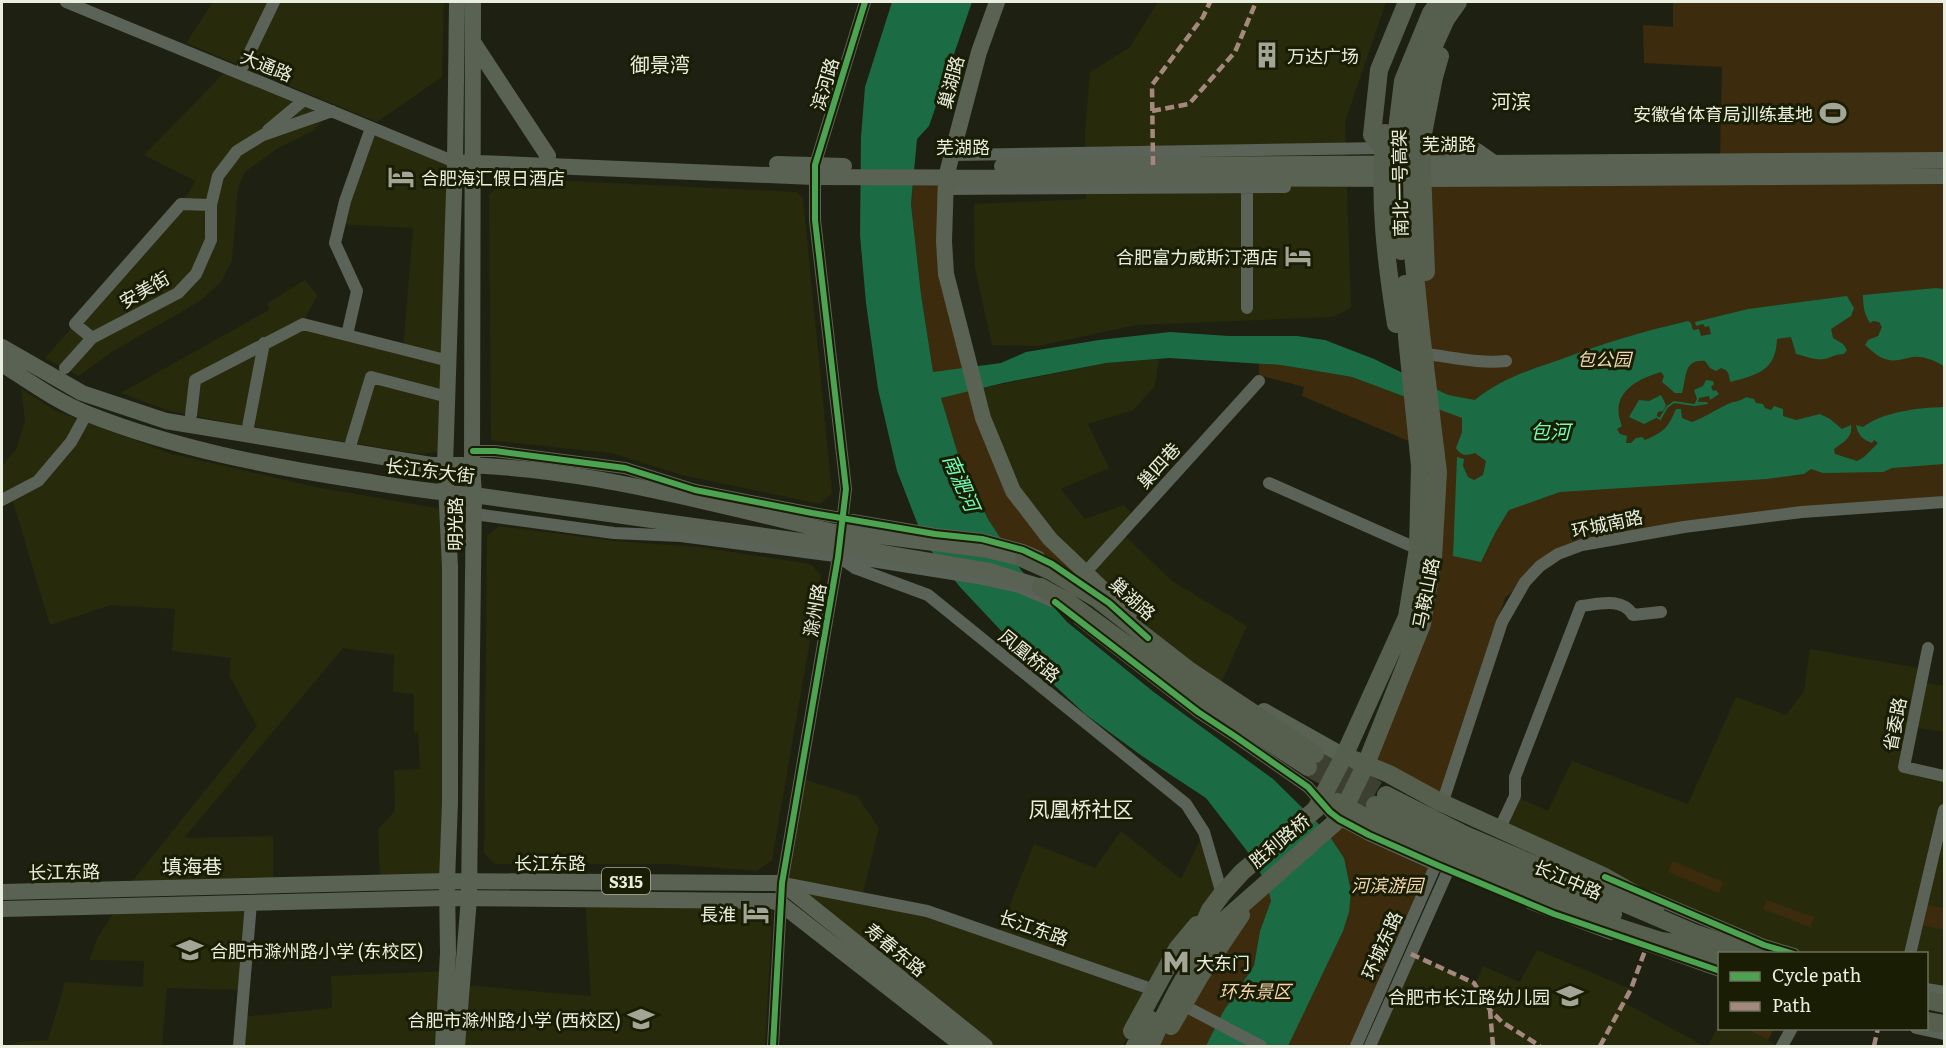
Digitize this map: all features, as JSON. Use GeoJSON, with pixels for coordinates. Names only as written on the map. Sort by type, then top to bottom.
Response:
{"type":"FeatureCollection","features":[{"type":"Feature","properties":{"kind":"highway"},"geometry":{"type":"LineString","coordinates":[[1382,169],[1372,135],[1379,70],[1407,2]]}},
{"type":"Feature","properties":{"kind":"highway"},"geometry":{"type":"LineString","coordinates":[[1416,2],[1385,75],[1378,139],[1390,286],[1398,332],[1420,365]]}},
{"type":"Feature","properties":{"kind":"highway"},"geometry":{"type":"LineString","coordinates":[[1382,169],[1394,70],[1426,2]]}},
{"type":"Feature","properties":{"kind":"highway","name":"南北一号高架"},"geometry":{"type":"LineString","coordinates":[[1414,335],[1404,280],[1396,212],[1395,146],[1403,81],[1431,13],[1439,2]]}},
{"type":"Feature","properties":{"kind":"highway","name":"南北一号高架"},"geometry":{"type":"LineString","coordinates":[[1414,335],[1409,132],[1415,87],[1446,19],[1458,2]]}},
{"type":"Feature","properties":{"kind":"highway"},"geometry":{"type":"LineString","coordinates":[[1420,365],[1427,317],[1421,144],[1434,77],[1446,36],[1470,2]]}},
{"type":"Feature","properties":{"kind":"highway","name":"马鞍山路"},"geometry":{"type":"LineString","coordinates":[[1320,802],[1344,756],[1407,616],[1418,549],[1422,411],[1420,365],[1414,335]]}},
{"type":"Feature","properties":{"kind":"highway","name":"马鞍山路"},"geometry":{"type":"LineString","coordinates":[[1326,831],[1343,812],[1366,764],[1422,624],[1433,558],[1438,472],[1422,411]]}},
{"type":"Feature","properties":{"kind":"highway"},"geometry":{"type":"LineString","coordinates":[[1024,554],[1096,598],[1312,761],[1185,687],[1068,602],[1041,587]]}},
{"type":"Feature","properties":{"kind":"highway"},"geometry":{"type":"LineString","coordinates":[[1344,756],[1366,764],[1442,804],[1605,877],[1661,909],[1692,939]]}},
{"type":"Feature","properties":{"kind":"highway","name":"长江中路"},"geometry":{"type":"LineString","coordinates":[[1380,800],[1473,855],[1692,939],[1746,952]]}},
{"type":"Feature","properties":{"kind":"highway"},"geometry":{"type":"LineString","coordinates":[[1320,802],[1444,864],[1602,922],[1661,940],[1692,939]]}},
{"type":"Feature","properties":{"kind":"highway","name":"胜利路桥"},"geometry":{"type":"LineString","coordinates":[[1210,910],[1242,872],[1320,802]]}},
{"type":"Feature","properties":{"kind":"highway","name":"胜利路桥"},"geometry":{"type":"LineString","coordinates":[[1150,1047],[1172,1000],[1204,945],[1219,926],[1326,831]]}},
{"type":"Feature","properties":{"kind":"highway"},"geometry":{"type":"LineString","coordinates":[[1159,1047],[1255,893]]}},
{"type":"Feature","properties":{"kind":"highway"},"geometry":{"type":"LineString","coordinates":[[1123,1047],[1177,949],[1210,910]]}},
{"type":"Feature","properties":{"kind":"highway"},"geometry":{"type":"LineString","coordinates":[[1135,1047],[1184,965],[1210,910]]}},
{"type":"Feature","properties":{"kind":"highway","name":"长江中路"},"geometry":{"type":"LineString","coordinates":[[1692,939],[1718,957]]}},
{"type":"Feature","properties":{"kind":"highway"},"geometry":{"type":"LineString","coordinates":[[1928,1000],[1944,1004]]}},
{"type":"Feature","properties":{"kind":"highway"},"geometry":{"type":"LineString","coordinates":[[1928,1021],[1944,1024]]}},
{"type":"Feature","properties":{"kind":"main road","name":"明光路"},"geometry":{"type":"LineString","coordinates":[[443,1047],[448,953],[447,881],[450,803],[450,567],[445,465],[455,158],[457,2]]}},
{"type":"Feature","properties":{"kind":"main road","name":"明光路"},"geometry":{"type":"LineString","coordinates":[[457,1047],[469,898],[474,514],[472,458],[473,2]]}},
{"type":"Feature","properties":{"kind":"main road","name":"巢湖路"},"geometry":{"type":"LineString","coordinates":[[997,2],[979,52],[947,172],[944,241],[946,274],[976,394],[990,437],[1012,491],[1050,539],[1084,574],[1116,605],[1167,648],[1220,686],[1344,756]]}},
{"type":"Feature","properties":{"kind":"main road"},"geometry":{"type":"LineString","coordinates":[[473,42],[548,156]]}},
{"type":"Feature","properties":{"kind":"main road"},"geometry":{"type":"LineString","coordinates":[[1421,144],[1477,151],[1494,163]]}},
{"type":"Feature","properties":{"kind":"main road"},"geometry":{"type":"LineString","coordinates":[[473,159],[548,156],[812,173]]}},
{"type":"Feature","properties":{"kind":"main road"},"geometry":{"type":"LineString","coordinates":[[455,158],[812,173]]}},
{"type":"Feature","properties":{"kind":"main road","name":"芜湖路"},"geometry":{"type":"LineString","coordinates":[[1422,171],[1494,163],[1944,160]]}},
{"type":"Feature","properties":{"kind":"main road","name":"芜湖路"},"geometry":{"type":"LineString","coordinates":[[812,173],[1382,169],[1944,176]]}},
{"type":"Feature","properties":{"kind":"main road","name":"长江东大街"},"geometry":{"type":"LineString","coordinates":[[2,347],[82,393],[166,421],[430,465],[445,465],[472,458],[626,484],[837,538],[868,556],[989,571],[1041,587]]}},
{"type":"Feature","properties":{"kind":"main road","name":"长江东大街"},"geometry":{"type":"LineString","coordinates":[[2,363],[63,402],[87,413],[157,438],[285,469],[446,494],[474,495],[837,538],[866,528],[988,550],[1024,554]]}},
{"type":"Feature","properties":{"kind":"main road","name":"长江东路"},"geometry":{"type":"LineString","coordinates":[[2,892],[447,881],[778,882]]}},
{"type":"Feature","properties":{"kind":"main road","name":"寿春东路"},"geometry":{"type":"LineString","coordinates":[[778,882],[986,1047]]}},
{"type":"Feature","properties":{"kind":"main road","name":"长江东路"},"geometry":{"type":"LineString","coordinates":[[2,909],[447,898],[777,902]]}},
{"type":"Feature","properties":{"kind":"main road","name":"寿春东路"},"geometry":{"type":"LineString","coordinates":[[777,902],[963,1047]]}},
{"type":"Feature","properties":{"kind":"street","name":"大通路"},"geometry":{"type":"LineString","coordinates":[[66,2],[371,128],[455,158]]}},
{"type":"Feature","properties":{"kind":"street","name":"大通路"},"geometry":{"type":"LineString","coordinates":[[85,2],[243,66],[455,158]]}},
{"type":"Feature","properties":{"kind":"street"},"geometry":{"type":"LineString","coordinates":[[243,66],[274,2]]}},
{"type":"Feature","properties":{"kind":"street","name":"滨河路"},"geometry":{"type":"LineString","coordinates":[[812,173],[865,2]]}},
{"type":"Feature","properties":{"kind":"street"},"geometry":{"type":"LineString","coordinates":[[263,135],[304,100]]}},
{"type":"Feature","properties":{"kind":"street","name":"安美街"},"geometry":{"type":"LineString","coordinates":[[65,368],[92,338],[178,292],[196,274],[211,240],[211,205],[218,176],[237,151],[263,135],[332,111]]}},
{"type":"Feature","properties":{"kind":"street"},"geometry":{"type":"LineString","coordinates":[[347,335],[357,291],[335,243],[345,201],[371,128]]}},
{"type":"Feature","properties":{"kind":"street"},"geometry":{"type":"LineString","coordinates":[[947,172],[1247,187],[1382,169]]}},
{"type":"Feature","properties":{"kind":"street","name":"滁州路"},"geometry":{"type":"LineString","coordinates":[[773,1047],[778,882],[837,538],[838,489],[808,220],[812,173]]}},
{"type":"Feature","properties":{"kind":"street"},"geometry":{"type":"LineString","coordinates":[[1247,187],[1247,308]]}},
{"type":"Feature","properties":{"kind":"street"},"geometry":{"type":"LineString","coordinates":[[92,338],[75,324],[181,204],[211,205]]}},
{"type":"Feature","properties":{"kind":"street"},"geometry":{"type":"LineString","coordinates":[[191,415],[195,380],[303,324],[449,361]]}},
{"type":"Feature","properties":{"kind":"street"},"geometry":{"type":"LineString","coordinates":[[248,427],[264,344]]}},
{"type":"Feature","properties":{"kind":"street"},"geometry":{"type":"LineString","coordinates":[[1420,365],[1470,359],[1486,363],[1506,361]]}},
{"type":"Feature","properties":{"kind":"street"},"geometry":{"type":"LineString","coordinates":[[351,443],[371,377],[448,397]]}},
{"type":"Feature","properties":{"kind":"street","name":"巢四巷"},"geometry":{"type":"LineString","coordinates":[[1084,574],[1259,381]]}},
{"type":"Feature","properties":{"kind":"street"},"geometry":{"type":"LineString","coordinates":[[2,500],[38,481],[71,442],[87,413]]}},
{"type":"Feature","properties":{"kind":"street"},"geometry":{"type":"LineString","coordinates":[[1269,483],[1418,549]]}},
{"type":"Feature","properties":{"kind":"street","name":"环城南路"},"geometry":{"type":"LineString","coordinates":[[1442,804],[1502,622],[1525,582],[1540,566],[1558,554],[1592,542],[1684,526],[1802,512],[1944,501]]}},
{"type":"Feature","properties":{"kind":"street"},"geometry":{"type":"LineString","coordinates":[[474,514],[614,533],[681,537],[837,538]]}},
{"type":"Feature","properties":{"kind":"street","name":"凤凰桥路"},"geometry":{"type":"LineString","coordinates":[[837,538],[855,568],[928,595],[1185,804],[1204,832],[1222,894]]}},
{"type":"Feature","properties":{"kind":"street"},"geometry":{"type":"LineString","coordinates":[[1024,554],[1052,564],[1116,605],[1148,638]]}},
{"type":"Feature","properties":{"kind":"street"},"geometry":{"type":"LineString","coordinates":[[868,556],[1019,587],[1055,602],[1198,712],[1308,787],[1320,802]]}},
{"type":"Feature","properties":{"kind":"street"},"geometry":{"type":"LineString","coordinates":[[1499,830],[1515,796],[1515,777],[1581,606],[1615,603],[1629,608],[1633,615],[1661,612]]}},
{"type":"Feature","properties":{"kind":"street","name":"省委路"},"geometry":{"type":"LineString","coordinates":[[1928,648],[1904,767],[1944,776]]}},
{"type":"Feature","properties":{"kind":"street"},"geometry":{"type":"LineString","coordinates":[[1910,952],[1944,810]]}},
{"type":"Feature","properties":{"kind":"street"},"geometry":{"type":"LineString","coordinates":[[1444,864],[1594,928],[1718,971]]}},
{"type":"Feature","properties":{"kind":"street","name":"环城东路"},"geometry":{"type":"LineString","coordinates":[[1356,1047],[1444,864]]}},
{"type":"Feature","properties":{"kind":"street","name":"环城东路"},"geometry":{"type":"LineString","coordinates":[[1370,1047],[1444,864]]}},
{"type":"Feature","properties":{"kind":"street"},"geometry":{"type":"LineString","coordinates":[[1605,877],[1764,945],[1787,952]]}},
{"type":"Feature","properties":{"kind":"street","name":"长江东路"},"geometry":{"type":"LineString","coordinates":[[778,882],[927,911],[1154,990]]}},
{"type":"Feature","properties":{"kind":"street","name":"滁州路"},"geometry":{"type":"LineString","coordinates":[[765,1047],[777,902]]}},
{"type":"Feature","properties":{"kind":"street"},"geometry":{"type":"LineString","coordinates":[[239,1047],[251,903]]}},
{"type":"Feature","properties":{"kind":"street"},"geometry":{"type":"LineString","coordinates":[[1928,988],[1944,992]]}},
{"type":"Feature","properties":{"kind":"street"},"geometry":{"type":"LineString","coordinates":[[1184,1005],[1262,1047]]}},
{"type":"Feature","properties":{"kind":"street"},"geometry":{"type":"LineString","coordinates":[[1782,1047],[1791,1030]]}},
{"type":"Feature","properties":{"kind":"street"},"geometry":{"type":"LineString","coordinates":[[1922,1030],[1944,1034]]}},
{"type":"Feature","properties":{"kind":"shaded area"},"geometry":{"type":"Polygon","coordinates":[[[213,2],[444,2],[442,77],[377,122],[186,43],[213,2]]]}},
{"type":"Feature","properties":{"kind":"shaded area"},"geometry":{"type":"Polygon","coordinates":[[[1158,2],[1386,2],[1345,122],[1351,308],[1333,317],[1136,325],[1038,346],[992,345],[975,268],[974,204],[1086,199],[1085,131],[1090,72],[1129,48],[1158,2]]]}},
{"type":"Feature","properties":{"kind":"shaded area"},"geometry":{"type":"Polygon","coordinates":[[[228,69],[332,111],[313,131],[278,148],[245,172],[238,188],[232,260],[221,282],[200,301],[110,353],[79,376],[45,358],[181,204],[196,181],[144,155],[228,69]]]}},
{"type":"Feature","properties":{"kind":"shaded area"},"geometry":{"type":"Polygon","coordinates":[[[371,128],[455,162],[446,451],[420,454],[240,425],[166,410],[121,393],[269,310],[268,303],[305,280],[317,295],[303,323],[403,350],[413,228],[339,224],[371,128]]]}},
{"type":"Feature","properties":{"kind":"shaded area"},"geometry":{"type":"Polygon","coordinates":[[[506,178],[796,192],[803,198],[832,493],[820,504],[682,475],[612,453],[491,439],[489,195],[506,178]]]}},
{"type":"Feature","properties":{"kind":"shaded area"},"geometry":{"type":"Polygon","coordinates":[[[1159,359],[1155,386],[1133,410],[1088,424],[1109,468],[1061,489],[1085,519],[1124,505],[1135,518],[1122,533],[1172,581],[1247,626],[1220,686],[1122,608],[1013,491],[983,388],[1106,363],[1159,359]]]}},
{"type":"Feature","properties":{"kind":"shaded area"},"geometry":{"type":"Polygon","coordinates":[[[21,389],[56,411],[172,454],[316,487],[447,510],[447,881],[380,883],[378,829],[395,811],[394,770],[420,769],[418,732],[414,732],[414,694],[393,692],[394,655],[343,648],[184,838],[273,836],[273,885],[126,889],[257,726],[229,675],[231,658],[172,651],[175,609],[111,605],[50,625],[11,495],[2,500],[2,466],[17,448],[25,420],[21,389]]]}},
{"type":"Feature","properties":{"kind":"shaded area"},"geometry":{"type":"Polygon","coordinates":[[[499,526],[614,541],[699,547],[811,564],[821,576],[772,860],[757,871],[670,864],[495,864],[484,853],[487,536],[499,526]]]}},
{"type":"Feature","properties":{"kind":"shaded area"},"geometry":{"type":"Polygon","coordinates":[[[1810,649],[1924,669],[1921,682],[1944,686],[1944,732],[1912,727],[1904,767],[1944,776],[1944,908],[1922,903],[1917,924],[1944,930],[1944,992],[1928,989],[1928,952],[1792,952],[1499,830],[1515,796],[1548,811],[1572,761],[1688,804],[1736,697],[1786,715],[1804,691],[1810,649]]]}},
{"type":"Feature","properties":{"kind":"shaded area"},"geometry":{"type":"Polygon","coordinates":[[[800,778],[857,796],[879,828],[862,897],[998,935],[1034,844],[1095,868],[1121,831],[1181,879],[1204,832],[1222,894],[1177,949],[1123,1046],[985,1046],[782,883],[800,778]]]}},
{"type":"Feature","properties":{"kind":"shaded area"},"geometry":{"type":"Polygon","coordinates":[[[585,899],[773,901],[765,1046],[457,1046],[462,985],[591,996],[585,899]]]}},
{"type":"Feature","properties":{"kind":"shaded area"},"geometry":{"type":"Polygon","coordinates":[[[251,903],[244,990],[167,988],[162,1046],[9,1046],[18,1042],[48,1040],[65,982],[143,987],[144,961],[89,960],[97,939],[118,906],[251,903]]]}},
{"type":"Feature","properties":{"kind":"shaded area"},"geometry":{"type":"Polygon","coordinates":[[[1537,950],[1631,989],[1625,1003],[1704,1046],[1370,1046],[1411,954],[1475,984],[1483,966],[1520,982],[1537,950]]]}},
{"type":"Feature","properties":{"kind":"shaded area"},"geometry":{"type":"Polygon","coordinates":[[[447,971],[443,1046],[239,1046],[241,1017],[332,1008],[331,976],[447,971]]]}},
{"type":"Feature","properties":{"kind":"shaded area"},"geometry":{"type":"Polygon","coordinates":[[[1718,1026],[1718,1030],[1748,1030],[1779,1046],[1708,1046],[1718,1026]]]}},
{"type":"Feature","properties":{"kind":"green space","name":"安徽省体育局训练基地"},"geometry":{"type":"Polygon","coordinates":[[[1673,2],[1944,2],[1944,160],[1720,161],[1722,67],[1644,63],[1643,25],[1673,27],[1673,2]]]}},
{"type":"Feature","properties":{"kind":"green space","name":"包公园"},"geometry":{"type":"Polygon","coordinates":[[[1944,176],[1944,503],[1649,531],[1550,555],[1505,598],[1440,802],[1366,764],[1433,558],[1422,179],[1944,176]]]}},
{"type":"Feature","properties":{"kind":"green space"},"geometry":{"type":"Polygon","coordinates":[[[946,177],[944,241],[1006,479],[1109,603],[1004,545],[988,519],[960,461],[933,373],[911,204],[914,178],[946,177]]]}},
{"type":"Feature","properties":{"kind":"green space"},"geometry":{"type":"Polygon","coordinates":[[[1259,364],[1281,365],[1352,377],[1413,399],[1418,445],[1302,396],[1304,387],[1259,375],[1259,364]]]}},
{"type":"Feature","properties":{"kind":"green space"},"geometry":{"type":"Polygon","coordinates":[[[1339,819],[1437,865],[1356,1046],[1159,1046],[1200,976],[1255,893],[1339,819]]]}},
{"type":"Feature","properties":{"kind":"green space"},"geometry":{"type":"Polygon","coordinates":[[[1673,861],[1723,882],[1719,893],[1668,872],[1673,861]]]}},
{"type":"Feature","properties":{"kind":"green space"},"geometry":{"type":"Polygon","coordinates":[[[1767,900],[1814,917],[1810,927],[1763,909],[1767,900]]]}},
{"type":"Feature","properties":{"kind":"green space"},"geometry":{"type":"Polygon","coordinates":[[[1922,903],[1944,908],[1944,930],[1917,924],[1922,903]]]}},
{"type":"Feature","properties":{"kind":"green space"},"geometry":{"type":"Polygon","coordinates":[[[1748,1030],[1773,1030],[1768,1040],[1748,1030]]]}},
{"type":"Feature","properties":{"kind":"water"},"geometry":{"type":"Polygon","coordinates":[[[892,2],[972,2],[929,126],[917,139],[911,204],[933,372],[1001,363],[1026,352],[1099,340],[1170,332],[1229,336],[1297,336],[1325,340],[1374,359],[1448,395],[1475,400],[1504,381],[1526,372],[1639,334],[1688,321],[1693,330],[1699,329],[1701,336],[1711,334],[1709,326],[1705,327],[1703,324],[1696,326],[1695,322],[1748,309],[1847,296],[1854,308],[1851,316],[1831,329],[1833,338],[1843,344],[1847,350],[1844,354],[1822,359],[1796,354],[1791,337],[1777,339],[1773,358],[1763,370],[1730,382],[1726,370],[1721,368],[1716,371],[1710,368],[1705,361],[1698,361],[1689,366],[1682,393],[1675,393],[1662,382],[1664,376],[1661,372],[1651,375],[1626,390],[1619,406],[1622,426],[1617,429],[1620,434],[1627,436],[1626,443],[1642,437],[1645,440],[1665,429],[1676,409],[1681,409],[1682,418],[1692,422],[1746,397],[1754,399],[1756,403],[1763,404],[1765,408],[1771,410],[1774,406],[1783,409],[1783,416],[1796,420],[1820,414],[1842,429],[1851,425],[1849,436],[1834,449],[1835,454],[1857,461],[1878,443],[1874,440],[1872,443],[1863,438],[1856,425],[1863,427],[1881,417],[1902,411],[1944,407],[1944,464],[1892,468],[1883,472],[1823,473],[1811,469],[1804,474],[1767,479],[1560,492],[1509,510],[1481,562],[1453,556],[1457,457],[1464,459],[1463,466],[1468,477],[1474,480],[1483,475],[1486,461],[1475,453],[1462,454],[1456,448],[1462,432],[1462,418],[1352,377],[1281,365],[1169,358],[1106,363],[1003,383],[941,398],[960,461],[988,519],[1021,570],[1067,622],[1155,693],[1273,779],[1326,831],[1344,858],[1351,892],[1349,912],[1343,931],[1288,1046],[1206,1046],[1223,1012],[1254,966],[1260,931],[1271,901],[1267,884],[1247,851],[1206,798],[1142,756],[1085,714],[1038,670],[960,587],[925,543],[897,471],[878,389],[866,303],[860,235],[861,137],[865,87],[892,2]]]}},
{"type":"Feature","properties":{"kind":"water"},"geometry":{"type":"Polygon","coordinates":[[[1944,289],[1944,366],[1921,357],[1895,361],[1886,359],[1865,345],[1868,340],[1878,336],[1882,327],[1879,322],[1870,323],[1864,309],[1863,295],[1944,289]]]}},
{"type":"Feature","properties":{"kind":"water"},"geometry":{"type":"Polygon","coordinates":[[[1706,380],[1713,381],[1714,384],[1711,387],[1719,394],[1710,400],[1709,396],[1699,398],[1698,402],[1708,404],[1695,406],[1697,399],[1694,390],[1703,386],[1706,380]]]}},
{"type":"Feature","properties":{"kind":"water"},"geometry":{"type":"Polygon","coordinates":[[[1661,395],[1666,405],[1663,411],[1658,412],[1656,418],[1644,424],[1629,417],[1639,400],[1649,401],[1661,395]]]}},
{"type":"Feature","properties":{"kind":"waterway"},"geometry":{"type":"LineString","coordinates":[[1657,417],[1660,419],[1667,407],[1674,402],[1694,405]]}},
{"type":"Feature","properties":{"kind":"tunnel"},"geometry":{"type":"LineString","coordinates":[[1315,754],[1386,795]]}},
{"type":"Feature","properties":{"kind":"tunnel"},"geometry":{"type":"LineString","coordinates":[[1308,767],[1375,805]]}},
{"type":"Feature","properties":{"kind":"marked path"},"geometry":{"type":"LineString","coordinates":[[1153,165],[1152,85],[1203,17],[1210,2]]}},
{"type":"Feature","properties":{"kind":"marked path"},"geometry":{"type":"LineString","coordinates":[[1152,111],[1189,104],[1235,52],[1256,2]]}},
{"type":"Feature","properties":{"kind":"marked path"},"geometry":{"type":"LineString","coordinates":[[1600,1046],[1631,989],[1647,945]]}},
{"type":"Feature","properties":{"kind":"marked path"},"geometry":{"type":"LineString","coordinates":[[1411,954],[1474,983],[1490,1010],[1502,1022],[1540,1046]]}},
{"type":"Feature","properties":{"kind":"marked path"},"geometry":{"type":"LineString","coordinates":[[1490,1010],[1493,1046]]}},
{"type":"Feature","properties":{"kind":"marked path"},"geometry":{"type":"LineString","coordinates":[[1874,1046],[1878,1030]]}},
{"type":"Feature","properties":{"kind":"cycle path"},"geometry":{"type":"LineString","coordinates":[[773,1046],[782,883],[838,557],[846,489],[815,220],[815,165],[865,2]]}},
{"type":"Feature","properties":{"kind":"cycle path"},"geometry":{"type":"LineString","coordinates":[[473,451],[495,451],[625,468],[695,490],[812,513],[935,534],[982,539],[1023,550],[1052,564],[1109,603],[1148,638]]}},
{"type":"Feature","properties":{"kind":"cycle path"},"geometry":{"type":"LineString","coordinates":[[1055,602],[1198,712],[1308,787],[1339,819],[1369,835],[1554,914],[1718,970]]}},
{"type":"Feature","properties":{"kind":"cycle path"},"geometry":{"type":"LineString","coordinates":[[1605,877],[1764,945],[1787,952]]}},
{"type":"Feature","properties":{"kind":"place","name":"万达广场"},"geometry":{"type":"Point","coordinates":[1267,55]}},
{"type":"Feature","properties":{"kind":"place","name":"安徽省体育局训练基地"},"geometry":{"type":"Point","coordinates":[1833,113]}},
{"type":"Feature","properties":{"kind":"place","name":"合肥海汇假日酒店"},"geometry":{"type":"Point","coordinates":[401,177]}},
{"type":"Feature","properties":{"kind":"place","name":"合肥富力威斯汀酒店"},"geometry":{"type":"Point","coordinates":[1298,256]}},
{"type":"Feature","properties":{"kind":"place","name":"長淮"},"geometry":{"type":"Point","coordinates":[756,913]}},
{"type":"Feature","properties":{"kind":"place","name":"合肥市滁州路小学 (东校区)"},"geometry":{"type":"Point","coordinates":[190,950]}},
{"type":"Feature","properties":{"kind":"place","name":"大东门"},"geometry":{"type":"Point","coordinates":[1176,962]}},
{"type":"Feature","properties":{"kind":"place","name":"合肥市长江路幼儿园"},"geometry":{"type":"Point","coordinates":[1570,996]}},
{"type":"Feature","properties":{"kind":"place","name":"合肥市滁州路小学 (西校区)"},"geometry":{"type":"Point","coordinates":[641,1019]}},
{"type":"Feature","properties":{"kind":"district","name":"御景湾"},"geometry":{"type":"Point","coordinates":[660,63]}},
{"type":"Feature","properties":{"kind":"district","name":"河滨"},"geometry":{"type":"Point","coordinates":[1511,100]}},
{"type":"Feature","properties":{"kind":"district","name":"凤凰桥社区"},"geometry":{"type":"Point","coordinates":[1081,807]}},
{"type":"Feature","properties":{"kind":"district","name":"填海巷"},"geometry":{"type":"Point","coordinates":[192,865]}},
{"type":"Feature","properties":{"kind":"water label","name":"包河"},"geometry":{"type":"Point","coordinates":[1550,430]}},
{"type":"Feature","properties":{"kind":"water label","name":"南淝河"},"geometry":{"type":"Point","coordinates":[963,482]}},
{"type":"Feature","properties":{"kind":"park label","name":"河滨游园"},"geometry":{"type":"Point","coordinates":[1387,884]}},
{"type":"Feature","properties":{"kind":"park label","name":"环东景区"},"geometry":{"type":"Point","coordinates":[1255,990]}}]}
